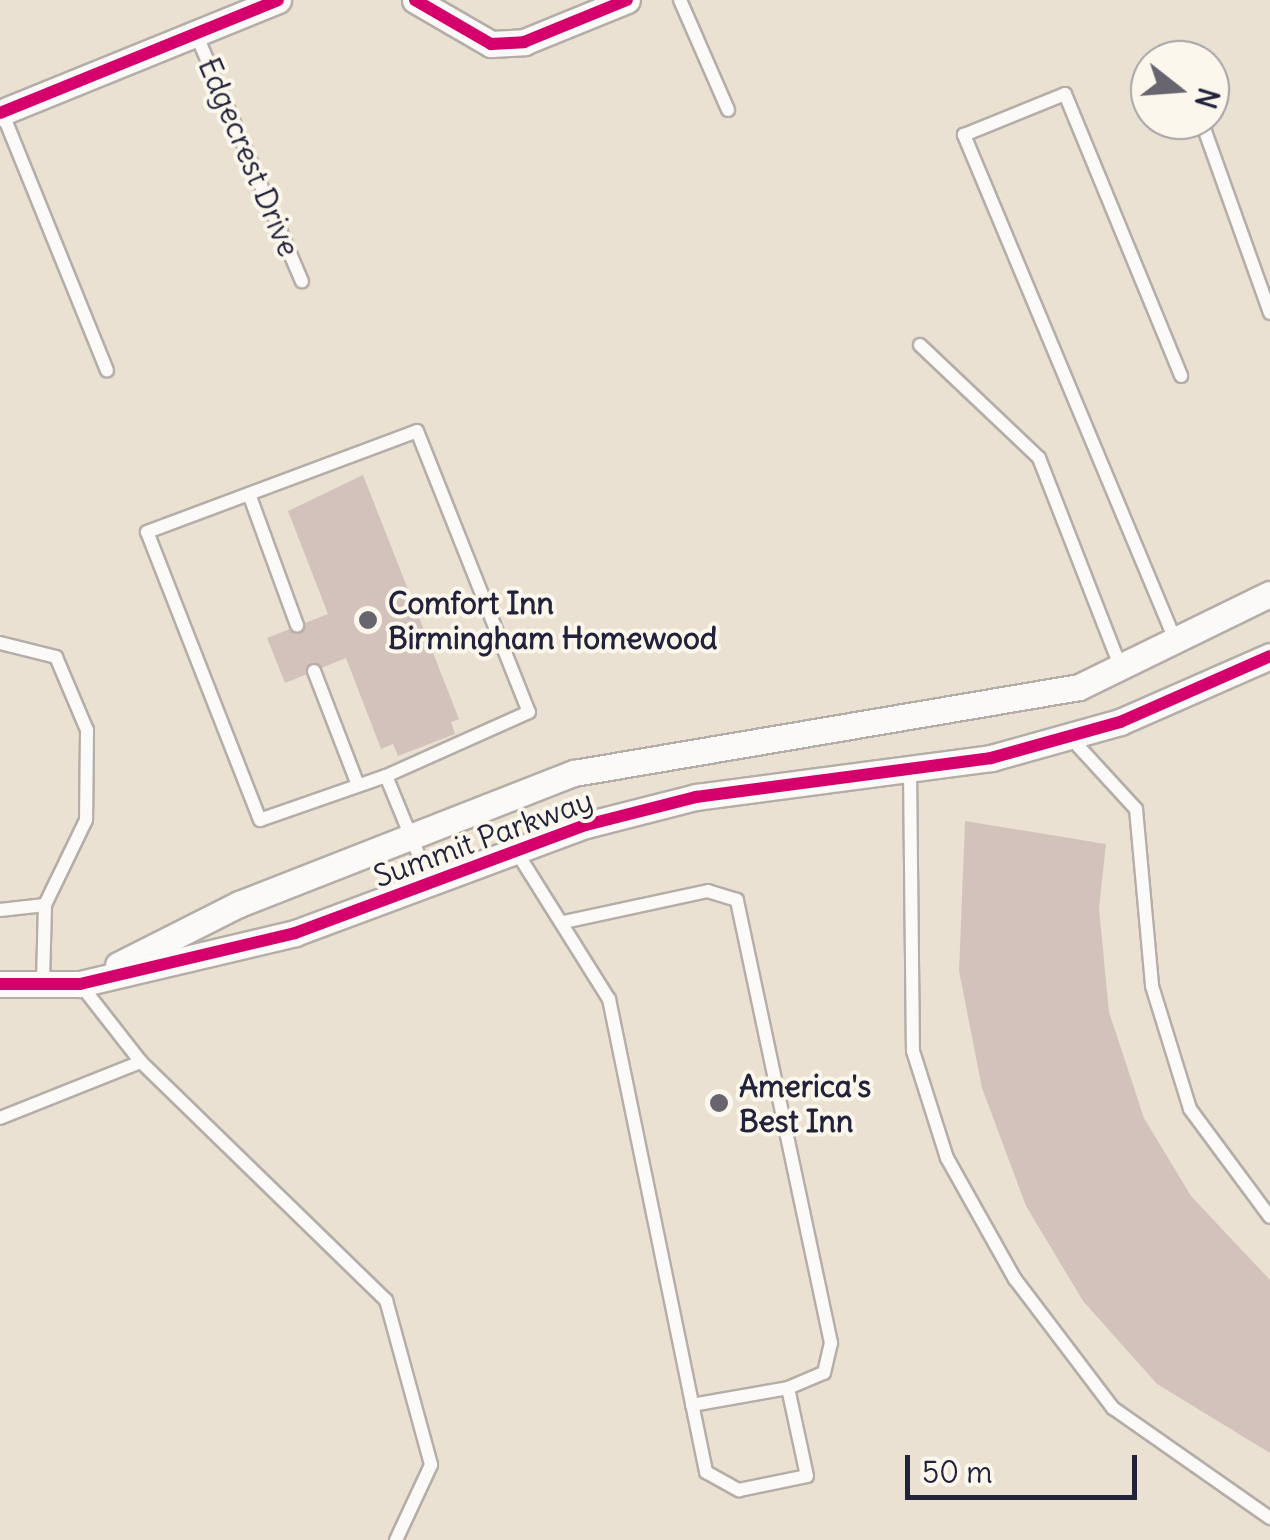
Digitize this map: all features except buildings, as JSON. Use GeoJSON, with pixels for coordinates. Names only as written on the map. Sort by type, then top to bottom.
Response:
{"type":"FeatureCollection","features":[{"type":"Feature","properties":{"kind":"street","name":"Edgecrest Drive"},"geometry":{"type":"LineString","coordinates":[[1,113],[278,0]]}},
{"type":"Feature","properties":{"kind":"street"},"geometry":{"type":"LineString","coordinates":[[415,0],[491,44],[524,42],[627,0]]}},
{"type":"Feature","properties":{"kind":"street","name":"Summit Parkway"},"geometry":{"type":"LineString","coordinates":[[80,984],[239,904],[574,773],[1079,687],[1122,671],[1270,594]]}},
{"type":"Feature","properties":{"kind":"street","name":"Summit Parkway"},"geometry":{"type":"LineString","coordinates":[[0,984],[80,984],[296,933],[516,851],[696,797],[910,768],[1069,736],[1270,656]]}},
{"type":"Feature","properties":{"kind":"lane"},"geometry":{"type":"LineString","coordinates":[[680,0],[728,110]]}},
{"type":"Feature","properties":{"kind":"lane","name":"Edgecrest Drive"},"geometry":{"type":"LineString","coordinates":[[196,34],[302,280]]}},
{"type":"Feature","properties":{"kind":"lane"},"geometry":{"type":"LineString","coordinates":[[1177,644],[964,135],[1065,94],[1181,376]]}},
{"type":"Feature","properties":{"kind":"lane","name":"Edgecrest Drive"},"geometry":{"type":"LineString","coordinates":[[1,113],[107,371]]}},
{"type":"Feature","properties":{"kind":"lane"},"geometry":{"type":"LineString","coordinates":[[1208,140],[1270,313]]}},
{"type":"Feature","properties":{"kind":"lane"},"geometry":{"type":"LineString","coordinates":[[920,345],[1039,458],[1122,671]]}},
{"type":"Feature","properties":{"kind":"lane"},"geometry":{"type":"LineString","coordinates":[[417,431],[529,712],[386,776],[260,820],[147,532],[417,431]]}},
{"type":"Feature","properties":{"kind":"lane"},"geometry":{"type":"LineString","coordinates":[[249,494],[298,626]]}},
{"type":"Feature","properties":{"kind":"lane"},"geometry":{"type":"LineString","coordinates":[[0,643],[56,657],[88,730],[86,820],[45,905],[43,984]]}},
{"type":"Feature","properties":{"kind":"lane"},"geometry":{"type":"LineString","coordinates":[[314,671],[358,784]]}},
{"type":"Feature","properties":{"kind":"lane"},"geometry":{"type":"LineString","coordinates":[[1069,736],[1136,809],[1152,986],[1190,1109],[1270,1217]]}},
{"type":"Feature","properties":{"kind":"lane"},"geometry":{"type":"LineString","coordinates":[[910,768],[913,1051],[947,1158],[1015,1279],[1112,1408],[1270,1518]]}},
{"type":"Feature","properties":{"kind":"lane"},"geometry":{"type":"LineString","coordinates":[[386,776],[430,883]]}},
{"type":"Feature","properties":{"kind":"lane"},"geometry":{"type":"LineString","coordinates":[[516,851],[609,1000],[706,1472],[738,1490],[807,1476],[788,1388]]}},
{"type":"Feature","properties":{"kind":"lane"},"geometry":{"type":"LineString","coordinates":[[563,922],[708,891],[737,900],[832,1343],[824,1373],[788,1388],[692,1405]]}},
{"type":"Feature","properties":{"kind":"lane"},"geometry":{"type":"LineString","coordinates":[[0,910],[45,905]]}},
{"type":"Feature","properties":{"kind":"lane"},"geometry":{"type":"LineString","coordinates":[[80,984],[141,1062],[386,1300],[431,1465],[396,1540]]}},
{"type":"Feature","properties":{"kind":"lane"},"geometry":{"type":"LineString","coordinates":[[0,1118],[141,1062]]}},
{"type":"Feature","properties":{"kind":"cycle path"},"geometry":{"type":"LineString","coordinates":[[0,113],[278,0]]}},
{"type":"Feature","properties":{"kind":"cycle path"},"geometry":{"type":"LineString","coordinates":[[415,0],[491,44],[524,42],[627,0]]}},
{"type":"Feature","properties":{"kind":"cycle path"},"geometry":{"type":"LineString","coordinates":[[0,984],[80,984],[295,933],[586,825],[696,797],[991,758],[1120,722],[1270,656]]}},
{"type":"Feature","properties":{"kind":"place","name":"Comfort Inn Birmingham Homewood"},"geometry":{"type":"Point","coordinates":[368,620]}},
{"type":"Feature","properties":{"kind":"place","name":"America's Best Inn"},"geometry":{"type":"Point","coordinates":[719,1103]}}]}
